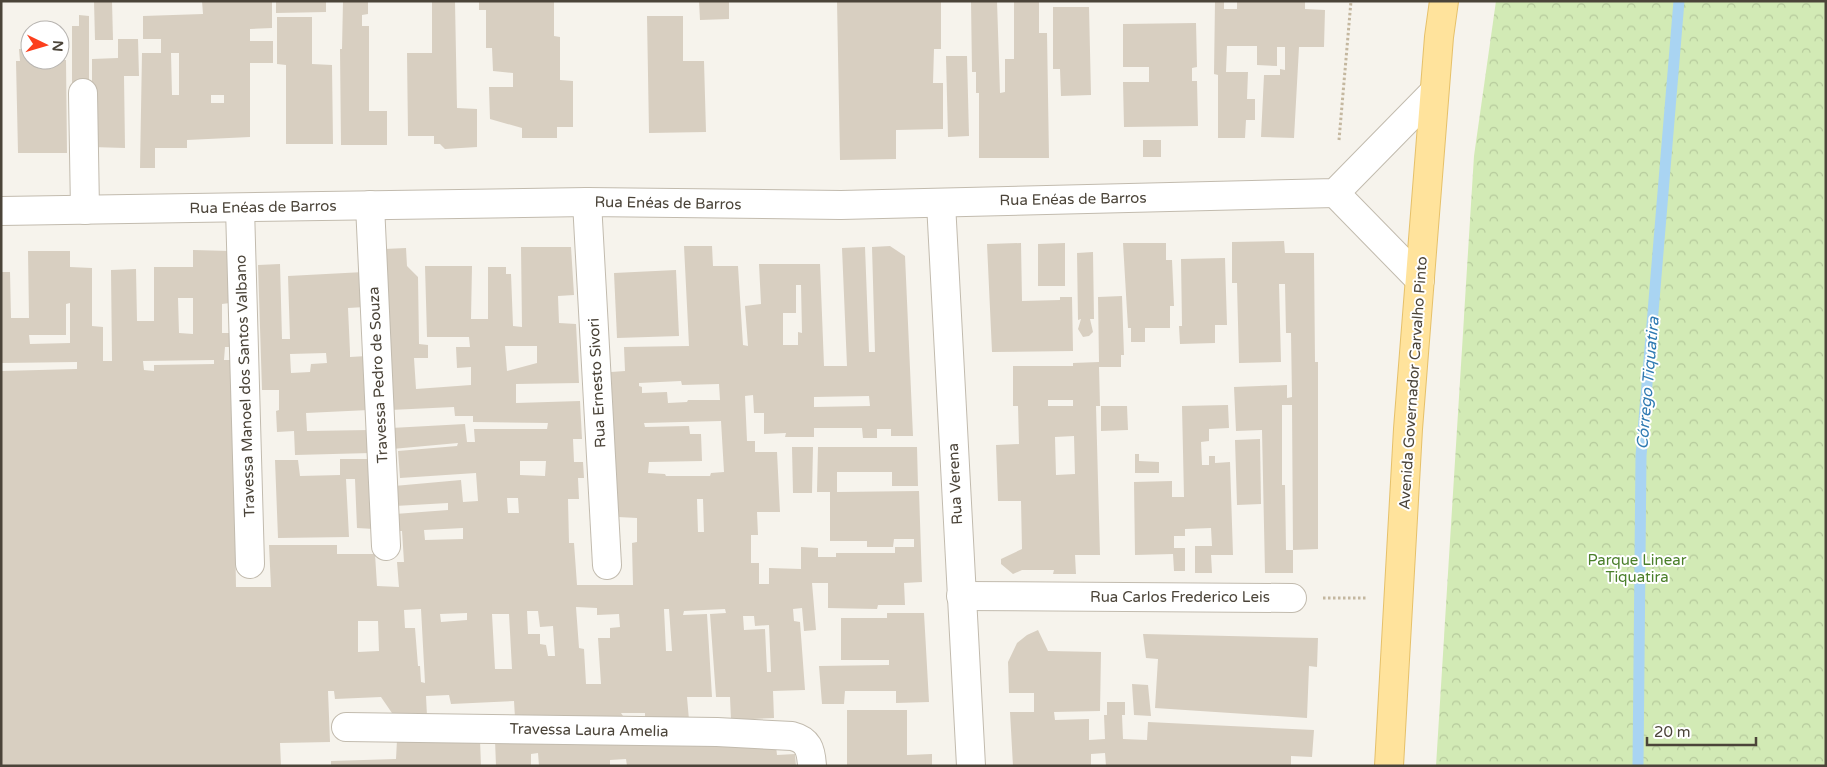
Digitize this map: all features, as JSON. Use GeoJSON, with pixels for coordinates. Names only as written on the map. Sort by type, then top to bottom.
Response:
{"type":"FeatureCollection","features":[{"type":"Feature","properties":{"kind":"main road","name":"Avenida Governador Carvalho Pinto"},"geometry":{"type":"LineString","coordinates":[[1389,766],[1408,429],[1434,92],[1444,1]]}},
{"type":"Feature","properties":{"kind":"street"},"geometry":{"type":"LineString","coordinates":[[1420,280],[1335,193],[1434,92]]}},
{"type":"Feature","properties":{"kind":"street"},"geometry":{"type":"LineString","coordinates":[[83,93],[84,210]]}},
{"type":"Feature","properties":{"kind":"street","name":"Rua Enéas de Barros"},"geometry":{"type":"LineString","coordinates":[[1,211],[587,202],[841,205],[1335,193]]}},
{"type":"Feature","properties":{"kind":"street","name":"Rua Ernesto Sivori"},"geometry":{"type":"LineString","coordinates":[[587,202],[607,565]]}},
{"type":"Feature","properties":{"kind":"street","name":"Rua Verena"},"geometry":{"type":"LineString","coordinates":[[940,203],[971,766]]}},
{"type":"Feature","properties":{"kind":"street","name":"Travessa Pedro de Souza"},"geometry":{"type":"LineString","coordinates":[[370,205],[386,546]]}},
{"type":"Feature","properties":{"kind":"street","name":"Travessa Manoel dos Santos Valbano"},"geometry":{"type":"LineString","coordinates":[[240,208],[250,564]]}},
{"type":"Feature","properties":{"kind":"street","name":"Rua Carlos Frederico Leis"},"geometry":{"type":"LineString","coordinates":[[961,596],[1292,598]]}},
{"type":"Feature","properties":{"kind":"street","name":"Travessa Laura Amelia"},"geometry":{"type":"LineString","coordinates":[[346,727],[707,732],[792,736],[802,739],[808,745],[812,766]]}},
{"type":"Feature","properties":{"kind":"path"},"geometry":{"type":"LineString","coordinates":[[1335,193],[1351,1]]}},
{"type":"Feature","properties":{"kind":"path","name":"Rua Carlos Frederico Leis"},"geometry":{"type":"LineString","coordinates":[[1292,598],[1399,598]]}},
{"type":"Feature","properties":{"kind":"green space","name":"Parque Linear Tiquatira"},"geometry":{"type":"Polygon","coordinates":[[[1496,1],[1826,1],[1826,766],[1436,766],[1474,156],[1496,1]]]}},
{"type":"Feature","properties":{"kind":"building"},"geometry":{"type":"Polygon","coordinates":[[[94,1],[112,1],[113,40],[95,40],[94,1]]]}},
{"type":"Feature","properties":{"kind":"building"},"geometry":{"type":"Polygon","coordinates":[[[202,1],[272,1],[272,28],[250,29],[250,41],[273,41],[273,63],[250,63],[250,137],[187,140],[187,148],[155,148],[155,168],[140,168],[142,53],[161,53],[161,39],[143,39],[143,16],[203,14],[202,1]],[[171,53],[172,95],[179,95],[179,53],[171,53]],[[211,95],[211,103],[224,103],[224,95],[211,95]]]}},
{"type":"Feature","properties":{"kind":"building"},"geometry":{"type":"Polygon","coordinates":[[[276,1],[326,1],[326,12],[276,13],[276,1]]]}},
{"type":"Feature","properties":{"kind":"building"},"geometry":{"type":"Polygon","coordinates":[[[343,1],[368,1],[368,14],[362,15],[362,26],[369,26],[369,111],[387,111],[387,145],[341,145],[340,49],[342,49],[343,1]]]}},
{"type":"Feature","properties":{"kind":"building"},"geometry":{"type":"Polygon","coordinates":[[[432,1],[455,2],[457,108],[477,109],[477,147],[445,149],[440,144],[434,144],[434,136],[408,136],[407,53],[432,53],[432,1]]]}},
{"type":"Feature","properties":{"kind":"building"},"geometry":{"type":"Polygon","coordinates":[[[479,1],[554,1],[554,36],[560,37],[560,80],[573,81],[573,127],[557,127],[557,138],[522,138],[522,128],[490,119],[489,87],[513,87],[513,73],[493,71],[492,48],[486,48],[486,10],[479,10],[479,1]]]}},
{"type":"Feature","properties":{"kind":"building"},"geometry":{"type":"Polygon","coordinates":[[[699,1],[729,1],[729,19],[700,20],[699,1]]]}},
{"type":"Feature","properties":{"kind":"building"},"geometry":{"type":"Polygon","coordinates":[[[837,1],[941,1],[941,49],[934,49],[933,83],[943,83],[943,129],[896,130],[896,159],[840,160],[837,1]]]}},
{"type":"Feature","properties":{"kind":"building"},"geometry":{"type":"Polygon","coordinates":[[[971,1],[997,1],[1000,93],[1005,92],[1005,59],[1014,59],[1014,1],[1039,1],[1039,33],[1047,33],[1049,158],[979,158],[979,93],[976,93],[976,72],[972,72],[971,1]]]}},
{"type":"Feature","properties":{"kind":"building"},"geometry":{"type":"Polygon","coordinates":[[[1215,1],[1224,1],[1224,9],[1237,9],[1237,1],[1305,1],[1305,9],[1325,10],[1324,47],[1299,47],[1294,138],[1261,137],[1264,75],[1280,75],[1280,69],[1285,70],[1285,47],[1277,47],[1277,66],[1257,65],[1257,46],[1227,46],[1226,72],[1248,72],[1247,99],[1255,99],[1255,120],[1246,120],[1245,138],[1218,138],[1218,75],[1214,74],[1215,1]]]}},
{"type":"Feature","properties":{"kind":"building"},"geometry":{"type":"Polygon","coordinates":[[[1053,7],[1089,7],[1091,95],[1061,96],[1060,69],[1053,69],[1053,7]]]}},
{"type":"Feature","properties":{"kind":"building"},"geometry":{"type":"Polygon","coordinates":[[[79,15],[89,16],[89,89],[72,89],[72,26],[79,26],[79,15]]]}},
{"type":"Feature","properties":{"kind":"building"},"geometry":{"type":"Polygon","coordinates":[[[647,16],[683,16],[683,61],[704,61],[706,132],[649,133],[647,16]]]}},
{"type":"Feature","properties":{"kind":"building"},"geometry":{"type":"Polygon","coordinates":[[[277,17],[312,17],[312,64],[332,65],[333,144],[286,144],[286,65],[277,64],[277,17]]]}},
{"type":"Feature","properties":{"kind":"building"},"geometry":{"type":"Polygon","coordinates":[[[1196,23],[1197,67],[1192,68],[1192,81],[1197,81],[1198,126],[1124,127],[1123,82],[1149,82],[1149,67],[1123,67],[1123,24],[1196,23]]]}},
{"type":"Feature","properties":{"kind":"building"},"geometry":{"type":"Polygon","coordinates":[[[118,39],[138,39],[139,76],[124,76],[125,148],[92,147],[92,59],[118,58],[118,39]]]}},
{"type":"Feature","properties":{"kind":"building"},"geometry":{"type":"Polygon","coordinates":[[[946,56],[967,56],[969,136],[948,137],[946,56]]]}},
{"type":"Feature","properties":{"kind":"building"},"geometry":{"type":"Polygon","coordinates":[[[16,61],[20,61],[20,70],[66,70],[67,153],[18,153],[16,61]]]}},
{"type":"Feature","properties":{"kind":"building"},"geometry":{"type":"Polygon","coordinates":[[[1143,140],[1161,140],[1161,157],[1143,157],[1143,140]]]}},
{"type":"Feature","properties":{"kind":"building"},"geometry":{"type":"Polygon","coordinates":[[[1284,241],[1285,253],[1314,253],[1315,362],[1318,362],[1318,549],[1293,550],[1293,573],[1265,573],[1262,430],[1236,431],[1234,387],[1287,385],[1287,398],[1292,397],[1291,333],[1286,333],[1285,284],[1279,284],[1281,362],[1239,363],[1237,283],[1232,283],[1232,242],[1284,241]],[[1282,405],[1282,485],[1285,485],[1286,550],[1293,550],[1292,405],[1282,405]]]}},
{"type":"Feature","properties":{"kind":"building"},"geometry":{"type":"Polygon","coordinates":[[[1021,243],[1022,301],[1060,300],[1060,297],[1072,297],[1073,351],[992,352],[987,244],[1021,243]]]}},
{"type":"Feature","properties":{"kind":"building"},"geometry":{"type":"Polygon","coordinates":[[[1065,243],[1065,286],[1038,286],[1038,244],[1065,243]]]}},
{"type":"Feature","properties":{"kind":"building"},"geometry":{"type":"Polygon","coordinates":[[[1123,243],[1166,243],[1166,260],[1172,260],[1174,306],[1170,306],[1170,328],[1145,328],[1145,342],[1131,342],[1131,328],[1128,328],[1123,243]]]}},
{"type":"Feature","properties":{"kind":"building"},"geometry":{"type":"Polygon","coordinates":[[[684,246],[712,246],[713,266],[738,266],[743,345],[748,346],[745,306],[761,304],[759,264],[820,264],[824,366],[847,366],[842,248],[865,247],[869,352],[875,352],[872,247],[890,246],[905,256],[913,436],[891,436],[891,429],[877,429],[877,438],[863,438],[862,428],[814,428],[814,437],[785,437],[786,433],[764,434],[764,413],[754,413],[753,395],[745,396],[747,441],[755,441],[755,452],[777,452],[780,512],[757,512],[758,535],[751,535],[751,563],[759,563],[759,584],[769,584],[769,568],[801,569],[801,547],[818,548],[818,557],[836,557],[836,553],[895,553],[895,547],[914,547],[914,539],[894,539],[893,547],[867,547],[867,541],[830,541],[830,492],[817,492],[818,447],[917,447],[918,486],[892,486],[892,472],[837,472],[837,492],[919,491],[922,582],[904,583],[905,605],[878,605],[877,609],[828,608],[828,583],[812,583],[816,630],[804,631],[802,608],[793,609],[794,621],[800,622],[805,690],[773,691],[774,718],[731,720],[730,697],[716,697],[710,614],[726,613],[725,609],[684,611],[683,615],[707,614],[712,697],[687,697],[689,720],[645,719],[645,713],[621,713],[625,719],[515,718],[514,701],[451,704],[449,695],[426,696],[427,716],[394,716],[381,697],[335,699],[334,691],[328,691],[330,742],[280,743],[281,766],[1,766],[1,371],[77,369],[77,362],[1,363],[1,272],[10,272],[11,318],[29,318],[28,251],[70,251],[70,267],[92,268],[92,326],[103,327],[103,361],[112,361],[111,270],[136,269],[137,321],[154,321],[154,267],[193,267],[193,250],[230,251],[230,303],[222,304],[222,333],[232,333],[231,347],[225,347],[224,360],[232,360],[236,587],[271,587],[269,545],[337,545],[337,554],[375,554],[377,586],[399,587],[397,562],[404,562],[402,531],[396,531],[395,514],[448,510],[448,503],[395,506],[394,486],[461,480],[463,502],[478,501],[476,473],[400,478],[398,451],[457,446],[458,443],[392,449],[391,428],[465,424],[467,442],[475,442],[474,429],[547,429],[548,423],[473,422],[473,416],[455,416],[454,407],[390,410],[384,249],[406,248],[407,266],[418,277],[419,344],[428,345],[428,358],[414,358],[416,389],[471,385],[471,367],[457,368],[456,347],[470,347],[469,337],[427,337],[425,266],[472,266],[471,319],[488,319],[488,267],[506,267],[506,274],[511,274],[513,326],[522,327],[521,247],[571,247],[574,295],[558,296],[559,323],[576,324],[579,383],[516,384],[516,403],[580,401],[582,439],[573,439],[574,462],[583,462],[584,478],[578,478],[579,499],[568,499],[569,543],[574,543],[577,585],[633,585],[632,543],[637,542],[637,518],[618,517],[611,372],[625,371],[624,347],[689,346],[684,246]],[[796,285],[796,313],[783,313],[783,345],[798,345],[798,332],[802,333],[801,285],[796,285]],[[178,298],[179,333],[193,334],[193,298],[178,298]],[[70,303],[66,304],[66,335],[29,335],[30,344],[70,343],[70,303]],[[505,346],[507,371],[537,363],[537,346],[505,346]],[[214,360],[143,361],[144,370],[154,371],[154,365],[214,364],[214,360]],[[681,381],[639,383],[639,386],[642,387],[642,393],[667,392],[668,403],[687,402],[688,400],[720,400],[719,384],[682,385],[681,381]],[[869,396],[814,397],[814,407],[870,406],[869,396]],[[721,421],[644,423],[645,427],[689,426],[690,434],[701,434],[702,461],[649,462],[648,473],[665,474],[666,476],[710,476],[711,473],[724,472],[721,421]],[[520,461],[520,475],[545,476],[546,461],[520,461]],[[507,498],[508,513],[519,513],[518,498],[507,498]],[[697,499],[698,532],[704,532],[703,499],[697,499]],[[463,528],[424,530],[425,540],[463,539],[463,528]],[[576,607],[579,648],[584,649],[586,684],[601,684],[598,638],[610,638],[610,628],[620,627],[619,614],[597,615],[597,608],[576,607]],[[421,609],[404,610],[405,628],[415,628],[418,666],[420,666],[421,682],[425,683],[421,609]],[[664,609],[666,651],[672,651],[669,609],[664,609]],[[527,611],[528,634],[540,634],[540,644],[546,645],[548,656],[555,656],[553,626],[540,627],[538,611],[527,611]],[[467,613],[440,614],[441,622],[467,620],[467,613]],[[492,614],[495,669],[512,669],[509,614],[492,614]],[[743,616],[744,630],[765,629],[767,672],[771,672],[769,625],[755,626],[754,616],[743,616]],[[358,621],[358,652],[379,651],[378,621],[358,621]]]}},
{"type":"Feature","properties":{"kind":"building"},"geometry":{"type":"Polygon","coordinates":[[[1093,252],[1094,319],[1090,319],[1093,332],[1089,336],[1083,337],[1078,329],[1081,319],[1078,320],[1077,253],[1093,252]]]}},
{"type":"Feature","properties":{"kind":"building"},"geometry":{"type":"Polygon","coordinates":[[[1225,258],[1227,325],[1215,325],[1215,343],[1180,344],[1179,326],[1182,326],[1181,259],[1225,258]]]}},
{"type":"Feature","properties":{"kind":"building"},"geometry":{"type":"Polygon","coordinates":[[[280,264],[282,339],[290,339],[288,276],[364,272],[365,307],[348,308],[350,357],[367,356],[369,410],[306,413],[307,431],[370,430],[371,453],[295,455],[294,431],[277,432],[276,411],[279,410],[279,390],[262,390],[258,265],[280,264]],[[326,353],[290,354],[291,373],[310,372],[311,364],[327,363],[326,353]]]}},
{"type":"Feature","properties":{"kind":"building"},"geometry":{"type":"Polygon","coordinates":[[[676,270],[679,336],[617,338],[614,273],[676,270]]]}},
{"type":"Feature","properties":{"kind":"building"},"geometry":{"type":"Polygon","coordinates":[[[1122,296],[1124,355],[1121,355],[1121,367],[1099,367],[1100,406],[1096,406],[1100,555],[1075,555],[1076,574],[1053,574],[1054,570],[1022,570],[1013,574],[1001,564],[1001,559],[1022,549],[1021,501],[998,501],[996,445],[1019,444],[1018,406],[1013,406],[1013,366],[1073,366],[1073,363],[1099,362],[1098,297],[1122,296]],[[1048,400],[1048,406],[1073,406],[1073,400],[1048,400]],[[1074,436],[1055,437],[1056,475],[1075,474],[1074,436]]]}},
{"type":"Feature","properties":{"kind":"building"},"geometry":{"type":"Polygon","coordinates":[[[1228,405],[1229,428],[1209,429],[1209,441],[1201,442],[1202,465],[1209,465],[1209,456],[1215,456],[1215,463],[1230,462],[1233,555],[1211,555],[1212,573],[1195,573],[1195,546],[1212,546],[1211,528],[1185,529],[1185,536],[1174,536],[1174,548],[1185,548],[1185,571],[1174,571],[1173,554],[1135,555],[1134,482],[1172,481],[1172,497],[1184,497],[1182,406],[1228,405]]]}},
{"type":"Feature","properties":{"kind":"building"},"geometry":{"type":"Polygon","coordinates":[[[1101,406],[1127,406],[1128,430],[1101,431],[1101,406]]]}},
{"type":"Feature","properties":{"kind":"building"},"geometry":{"type":"Polygon","coordinates":[[[1260,439],[1261,504],[1237,505],[1235,440],[1260,439]]]}},
{"type":"Feature","properties":{"kind":"building"},"geometry":{"type":"Polygon","coordinates":[[[792,447],[813,447],[812,493],[793,493],[792,447]]]}},
{"type":"Feature","properties":{"kind":"building"},"geometry":{"type":"Polygon","coordinates":[[[1135,454],[1139,454],[1139,461],[1159,462],[1159,473],[1135,473],[1135,454]]]}},
{"type":"Feature","properties":{"kind":"building"},"geometry":{"type":"Polygon","coordinates":[[[340,459],[372,459],[374,529],[357,528],[355,479],[346,479],[349,537],[278,538],[275,460],[298,460],[300,476],[340,475],[340,459]]]}},
{"type":"Feature","properties":{"kind":"building"},"geometry":{"type":"Polygon","coordinates":[[[887,613],[924,613],[929,702],[896,703],[896,691],[845,691],[844,704],[822,704],[819,666],[889,665],[889,660],[841,660],[841,618],[887,618],[887,613]]]}},
{"type":"Feature","properties":{"kind":"building"},"geometry":{"type":"Polygon","coordinates":[[[1038,630],[1048,651],[1101,652],[1100,711],[1054,712],[1055,720],[1089,719],[1089,740],[1105,739],[1104,715],[1107,715],[1107,702],[1125,702],[1125,715],[1122,715],[1123,739],[1147,740],[1148,722],[1314,730],[1312,757],[1291,756],[1291,766],[1106,766],[1105,753],[1091,754],[1091,766],[1013,766],[1010,712],[1034,712],[1034,693],[1009,693],[1008,662],[1017,643],[1027,635],[1038,630]]]}},
{"type":"Feature","properties":{"kind":"building"},"geometry":{"type":"Polygon","coordinates":[[[1143,634],[1318,638],[1317,667],[1309,666],[1307,718],[1155,708],[1158,659],[1146,658],[1143,634]]]}},
{"type":"Feature","properties":{"kind":"building"},"geometry":{"type":"Polygon","coordinates":[[[1132,684],[1148,685],[1151,716],[1134,715],[1132,684]]]}},
{"type":"Feature","properties":{"kind":"building"},"geometry":{"type":"Polygon","coordinates":[[[847,710],[907,710],[907,755],[932,754],[932,766],[847,766],[847,710]]]}},
{"type":"Feature","properties":{"kind":"building"},"geometry":{"type":"Polygon","coordinates":[[[397,740],[480,740],[481,766],[331,766],[331,761],[396,759],[397,740]]]}},
{"type":"Feature","properties":{"kind":"building"},"geometry":{"type":"Polygon","coordinates":[[[495,740],[776,746],[777,755],[795,754],[796,766],[627,766],[626,759],[610,760],[610,766],[539,766],[538,753],[531,754],[531,766],[496,766],[495,740]]]}},
{"type":"Feature","properties":{"kind":"waterway","name":"Córrego Tiquatira"},"geometry":{"type":"LineString","coordinates":[[1638,766],[1641,456],[1679,1]]}}]}
